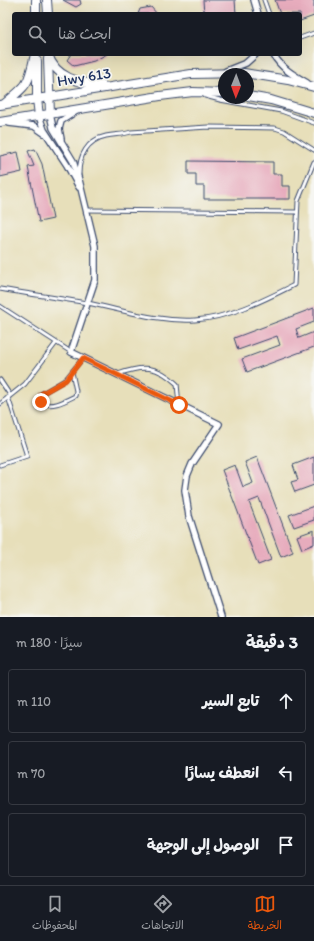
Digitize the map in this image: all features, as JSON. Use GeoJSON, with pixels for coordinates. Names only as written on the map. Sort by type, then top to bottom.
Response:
{"type":"FeatureCollection","features":[{"type":"Feature","properties":{"kind":"main road"},"geometry":{"type":"LineString","coordinates":[[36,0],[36,12]]}},
{"type":"Feature","properties":{"kind":"main road"},"geometry":{"type":"LineString","coordinates":[[47,0],[48,12]]}},
{"type":"Feature","properties":{"kind":"main road"},"geometry":{"type":"LineString","coordinates":[[36,56],[37,99],[40,116]]}},
{"type":"Feature","properties":{"kind":"main road"},"geometry":{"type":"LineString","coordinates":[[2,105],[26,85],[30,78],[36,56]]}},
{"type":"Feature","properties":{"kind":"main road"},"geometry":{"type":"LineString","coordinates":[[48,56],[48,96],[50,114]]}},
{"type":"Feature","properties":{"kind":"main road"},"geometry":{"type":"LineString","coordinates":[[49,56],[54,68],[76,82],[116,86]]}},
{"type":"Feature","properties":{"kind":"main road","name":"Hwy 613"},"geometry":{"type":"LineString","coordinates":[[2,105],[48,96],[191,74],[218,72]]}},
{"type":"Feature","properties":{"kind":"main road","name":"Hwy 613"},"geometry":{"type":"LineString","coordinates":[[254,75],[314,87]]}},
{"type":"Feature","properties":{"kind":"main road"},"geometry":{"type":"LineString","coordinates":[[0,122],[82,108],[193,92],[218,93]]}},
{"type":"Feature","properties":{"kind":"main road"},"geometry":{"type":"LineString","coordinates":[[254,97],[271,100],[314,113]]}},
{"type":"Feature","properties":{"kind":"street"},"geometry":{"type":"LineString","coordinates":[[254,0],[257,12]]}},
{"type":"Feature","properties":{"kind":"street"},"geometry":{"type":"LineString","coordinates":[[234,68],[246,63],[254,56]]}},
{"type":"Feature","properties":{"kind":"street"},"geometry":{"type":"LineString","coordinates":[[274,56],[280,65],[314,87]]}},
{"type":"Feature","properties":{"kind":"street"},"geometry":{"type":"LineString","coordinates":[[65,148],[60,134],[61,121],[82,108]]}},
{"type":"Feature","properties":{"kind":"street"},"geometry":{"type":"LineString","coordinates":[[50,114],[53,128],[73,161],[87,210],[95,246],[95,280],[71,352],[219,424],[192,464],[187,476],[185,490],[189,516],[221,617]]}},
{"type":"Feature","properties":{"kind":"street"},"geometry":{"type":"LineString","coordinates":[[40,116],[44,130],[67,165],[81,191]]}},
{"type":"Feature","properties":{"kind":"street"},"geometry":{"type":"LineString","coordinates":[[0,122],[34,126],[48,136]]}},
{"type":"Feature","properties":{"kind":"lane"},"geometry":{"type":"LineString","coordinates":[[264,0],[268,12]]}},
{"type":"Feature","properties":{"kind":"lane"},"geometry":{"type":"LineString","coordinates":[[302,37],[314,33]]}},
{"type":"Feature","properties":{"kind":"lane"},"geometry":{"type":"LineString","coordinates":[[193,92],[220,100],[281,111],[314,123]]}},
{"type":"Feature","properties":{"kind":"lane"},"geometry":{"type":"LineString","coordinates":[[79,180],[79,165],[86,148],[98,138],[115,135],[170,128],[275,128],[284,131],[314,150]]}},
{"type":"Feature","properties":{"kind":"lane"},"geometry":{"type":"LineString","coordinates":[[0,289],[88,303],[138,316],[195,320],[224,314],[279,292],[294,285],[296,212],[301,190],[314,162]]}},
{"type":"Feature","properties":{"kind":"lane"},"geometry":{"type":"LineString","coordinates":[[87,210],[296,212]]}},
{"type":"Feature","properties":{"kind":"lane"},"geometry":{"type":"LineString","coordinates":[[0,306],[71,352]]}},
{"type":"Feature","properties":{"kind":"lane"},"geometry":{"type":"LineString","coordinates":[[0,404],[25,384],[56,343]]}},
{"type":"Feature","properties":{"kind":"lane"},"geometry":{"type":"LineString","coordinates":[[72,372],[75,396],[51,405],[45,405],[41,402],[41,394],[66,380],[72,372],[83,358]]}},
{"type":"Feature","properties":{"kind":"lane"},"geometry":{"type":"LineString","coordinates":[[117,374],[141,367],[149,367],[168,376],[177,384],[179,405]]}},
{"type":"Feature","properties":{"kind":"lane"},"geometry":{"type":"LineString","coordinates":[[0,380],[9,396],[27,456],[0,466]]}},
{"type":"Feature","properties":{"kind":"building"},"geometry":{"type":"Polygon","coordinates":[[[63,0],[80,0],[81,4],[76,7],[63,0]]]}},
{"type":"Feature","properties":{"kind":"building"},"geometry":{"type":"Polygon","coordinates":[[[203,0],[235,0],[236,12],[204,12],[203,0]]]}},
{"type":"Feature","properties":{"kind":"building"},"geometry":{"type":"Polygon","coordinates":[[[275,0],[314,0],[314,16],[302,20],[302,12],[279,12],[275,0]]]}},
{"type":"Feature","properties":{"kind":"building"},"geometry":{"type":"Polygon","coordinates":[[[151,7],[155,12],[139,12],[140,9],[151,7]]]}},
{"type":"Feature","properties":{"kind":"building"},"geometry":{"type":"Polygon","coordinates":[[[70,56],[103,56],[94,61],[74,66],[67,60],[70,56]]]}},
{"type":"Feature","properties":{"kind":"building"},"geometry":{"type":"Polygon","coordinates":[[[35,149],[42,164],[53,219],[39,222],[28,167],[34,166],[28,151],[35,149]]]}},
{"type":"Feature","properties":{"kind":"building"},"geometry":{"type":"Polygon","coordinates":[[[18,152],[22,172],[0,177],[0,156],[18,152]]]}},
{"type":"Feature","properties":{"kind":"building"},"geometry":{"type":"Polygon","coordinates":[[[188,161],[273,162],[273,174],[282,174],[282,186],[290,186],[290,199],[204,199],[204,186],[196,186],[196,174],[188,174],[188,161]]]}},
{"type":"Feature","properties":{"kind":"building"},"geometry":{"type":"Polygon","coordinates":[[[314,308],[314,322],[296,329],[299,338],[314,332],[314,347],[247,372],[242,359],[280,345],[277,336],[238,350],[234,338],[314,308]]]}},
{"type":"Feature","properties":{"kind":"building"},"geometry":{"type":"Polygon","coordinates":[[[257,457],[293,552],[281,557],[259,498],[249,502],[271,560],[258,565],[222,470],[235,465],[243,487],[253,483],[245,462],[257,457]]]}},
{"type":"Feature","properties":{"kind":"building"},"geometry":{"type":"Polygon","coordinates":[[[314,457],[314,485],[295,492],[291,482],[298,480],[293,465],[314,457]]]}},
{"type":"Feature","properties":{"kind":"building"},"geometry":{"type":"Polygon","coordinates":[[[314,506],[314,520],[294,527],[289,515],[314,506]]]}},
{"type":"Feature","properties":{"kind":"building"},"geometry":{"type":"Polygon","coordinates":[[[314,530],[314,544],[302,549],[297,536],[314,530]]]}},
{"type":"Feature","properties":{"kind":"route"},"geometry":{"type":"LineString","coordinates":[[41,402],[41,394],[45,390],[66,380],[83,358],[179,405]]}}]}
